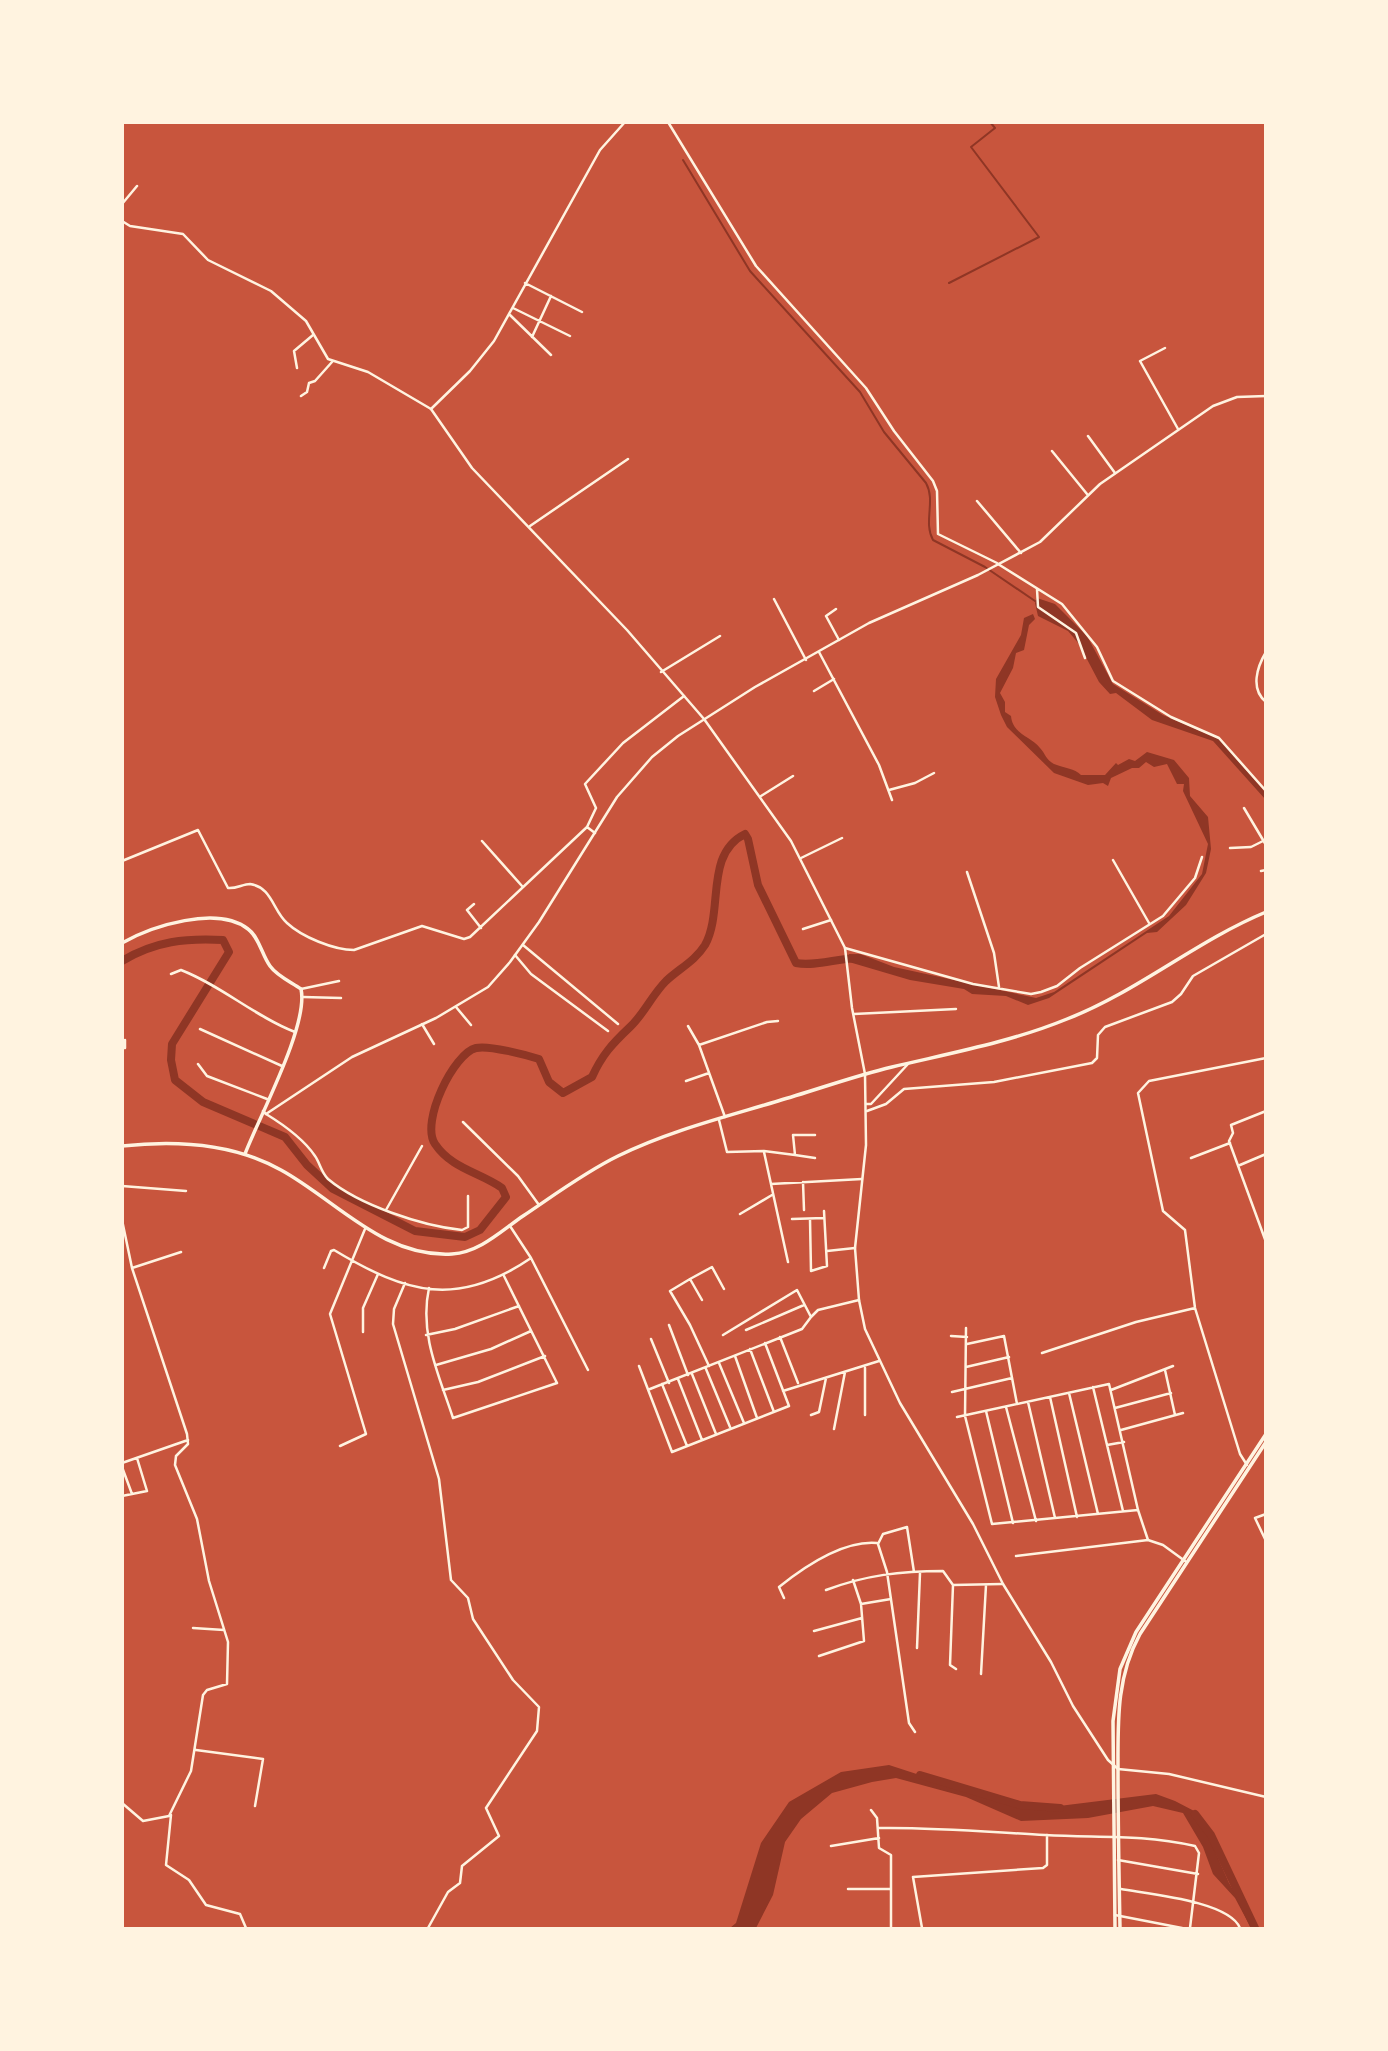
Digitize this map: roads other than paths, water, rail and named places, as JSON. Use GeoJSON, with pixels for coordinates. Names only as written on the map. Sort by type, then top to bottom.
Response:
{"type":"FeatureCollection","features":[{"type":"Feature","properties":{"kind":"main road"},"geometry":{"type":"LineString","coordinates":[[122,1146],[187,1144],[218,1147],[245,1154],[284,1171],[365,1229],[416,1248],[449,1254],[478,1247],[616,1157],[725,1116],[865,1074],[1016,1037],[1070,1018],[1232,926],[1265,912]]}},
{"type":"Feature","properties":{"kind":"main road"},"geometry":{"type":"LineString","coordinates":[[122,943],[154,927],[178,920],[239,924],[250,930],[273,970],[301,989],[303,997],[295,1032],[245,1154]]}},
{"type":"Feature","properties":{"kind":"main road"},"geometry":{"type":"LineString","coordinates":[[1248,1465],[1265,1434]]}},
{"type":"Feature","properties":{"kind":"main road"},"geometry":{"type":"LineString","coordinates":[[1117,1928],[1116,1768],[1119,1695],[1126,1664],[1140,1634],[1185,1561],[1265,1442]]}},
{"type":"Feature","properties":{"kind":"main road"},"geometry":{"type":"LineString","coordinates":[[1116,1860],[1119,1889],[1117,1915]]}},
{"type":"Feature","properties":{"kind":"street"},"geometry":{"type":"LineString","coordinates":[[431,409],[470,371],[510,315],[525,283],[600,150],[625,122]]}},
{"type":"Feature","properties":{"kind":"street"},"geometry":{"type":"LineString","coordinates":[[668,122],[756,266],[866,388],[894,432],[933,481],[937,491],[938,534],[996,564],[1062,604],[1087,632],[1112,681],[1171,717],[1219,738],[1265,790]]}},
{"type":"Feature","properties":{"kind":"street"},"geometry":{"type":"LineString","coordinates":[[122,204],[137,186]]}},
{"type":"Feature","properties":{"kind":"street"},"geometry":{"type":"LineString","coordinates":[[122,220],[130,226],[183,234],[208,260],[261,285],[294,308],[332,362],[368,372],[431,409],[472,468],[530,526],[684,695],[761,796],[800,858],[845,951],[853,1014],[865,1074],[867,1104],[855,1248],[859,1300],[879,1362],[928,1451],[973,1524],[1003,1584],[1051,1662],[1073,1706],[1116,1768],[1169,1774],[1265,1797]]}},
{"type":"Feature","properties":{"kind":"street"},"geometry":{"type":"LineString","coordinates":[[525,283],[582,312]]}},
{"type":"Feature","properties":{"kind":"street"},"geometry":{"type":"LineString","coordinates":[[533,337],[551,296]]}},
{"type":"Feature","properties":{"kind":"street"},"geometry":{"type":"LineString","coordinates":[[513,308],[570,336]]}},
{"type":"Feature","properties":{"kind":"street"},"geometry":{"type":"LineString","coordinates":[[510,315],[551,355]]}},
{"type":"Feature","properties":{"kind":"street"},"geometry":{"type":"LineString","coordinates":[[297,368],[295,351],[313,335]]}},
{"type":"Feature","properties":{"kind":"street"},"geometry":{"type":"LineString","coordinates":[[1165,348],[1140,361],[1179,429]]}},
{"type":"Feature","properties":{"kind":"street"},"geometry":{"type":"LineString","coordinates":[[301,396],[307,392],[309,383],[315,381],[332,362]]}},
{"type":"Feature","properties":{"kind":"street"},"geometry":{"type":"LineString","coordinates":[[468,1196],[468,1227],[462,1230],[416,1221],[386,1210],[326,1177],[316,1156],[296,1135],[264,1112],[341,1063],[456,1007],[488,987],[523,945],[617,797],[652,757],[704,719],[869,623],[986,570],[1040,542],[1087,494],[1179,429],[1224,401],[1265,396]]}},
{"type":"Feature","properties":{"kind":"street"},"geometry":{"type":"LineString","coordinates":[[1088,436],[1115,473]]}},
{"type":"Feature","properties":{"kind":"street"},"geometry":{"type":"LineString","coordinates":[[1052,451],[1087,494]]}},
{"type":"Feature","properties":{"kind":"street"},"geometry":{"type":"LineString","coordinates":[[530,526],[628,459]]}},
{"type":"Feature","properties":{"kind":"street"},"geometry":{"type":"LineString","coordinates":[[976,500],[1021,553]]}},
{"type":"Feature","properties":{"kind":"street"},"geometry":{"type":"LineString","coordinates":[[1037,590],[1038,607],[1076,633],[1085,658]]}},
{"type":"Feature","properties":{"kind":"street"},"geometry":{"type":"LineString","coordinates":[[774,599],[806,660]]}},
{"type":"Feature","properties":{"kind":"street"},"geometry":{"type":"LineString","coordinates":[[836,609],[827,616],[839,640]]}},
{"type":"Feature","properties":{"kind":"street"},"geometry":{"type":"LineString","coordinates":[[661,671],[720,636]]}},
{"type":"Feature","properties":{"kind":"street"},"geometry":{"type":"LineString","coordinates":[[819,652],[892,800]]}},
{"type":"Feature","properties":{"kind":"street"},"geometry":{"type":"LineString","coordinates":[[1265,652],[1258,667],[1256,687],[1265,702]]}},
{"type":"Feature","properties":{"kind":"street"},"geometry":{"type":"LineString","coordinates":[[814,691],[834,679]]}},
{"type":"Feature","properties":{"kind":"street"},"geometry":{"type":"LineString","coordinates":[[122,861],[198,830],[228,888],[248,884],[268,893],[289,925],[344,950],[354,950],[422,926],[464,939],[481,928],[522,886],[587,827],[596,808],[585,784],[623,743],[684,695]]}},
{"type":"Feature","properties":{"kind":"street"},"geometry":{"type":"LineString","coordinates":[[889,790],[915,783],[934,773]]}},
{"type":"Feature","properties":{"kind":"street"},"geometry":{"type":"LineString","coordinates":[[761,796],[793,776]]}},
{"type":"Feature","properties":{"kind":"street"},"geometry":{"type":"LineString","coordinates":[[1230,848],[1248,848],[1264,843],[1244,808]]}},
{"type":"Feature","properties":{"kind":"street"},"geometry":{"type":"LineString","coordinates":[[587,827],[595,833]]}},
{"type":"Feature","properties":{"kind":"street"},"geometry":{"type":"LineString","coordinates":[[800,858],[842,838]]}},
{"type":"Feature","properties":{"kind":"street"},"geometry":{"type":"LineString","coordinates":[[482,841],[522,886]]}},
{"type":"Feature","properties":{"kind":"street"},"geometry":{"type":"LineString","coordinates":[[845,951],[973,984],[1031,994],[1057,986],[1163,916],[1186,888],[1202,857]]}},
{"type":"Feature","properties":{"kind":"street"},"geometry":{"type":"LineString","coordinates":[[1113,860],[1149,923]]}},
{"type":"Feature","properties":{"kind":"street"},"geometry":{"type":"LineString","coordinates":[[967,872],[994,953],[999,987]]}},
{"type":"Feature","properties":{"kind":"street"},"geometry":{"type":"LineString","coordinates":[[474,904],[467,910],[481,928]]}},
{"type":"Feature","properties":{"kind":"street"},"geometry":{"type":"LineString","coordinates":[[803,929],[831,920]]}},
{"type":"Feature","properties":{"kind":"street"},"geometry":{"type":"LineString","coordinates":[[867,1111],[886,1104],[904,1089],[994,1082],[1092,1063],[1097,1058],[1098,1035],[1105,1027],[1172,1002],[1181,995],[1194,976],[1265,934]]}},
{"type":"Feature","properties":{"kind":"street"},"geometry":{"type":"LineString","coordinates":[[523,945],[618,1024]]}},
{"type":"Feature","properties":{"kind":"street"},"geometry":{"type":"LineString","coordinates":[[515,955],[531,974],[608,1031]]}},
{"type":"Feature","properties":{"kind":"street"},"geometry":{"type":"LineString","coordinates":[[171,974],[181,970],[205,979],[267,1021],[295,1032]]}},
{"type":"Feature","properties":{"kind":"street"},"geometry":{"type":"LineString","coordinates":[[301,989],[339,981]]}},
{"type":"Feature","properties":{"kind":"street"},"geometry":{"type":"LineString","coordinates":[[303,997],[341,998]]}},
{"type":"Feature","properties":{"kind":"street"},"geometry":{"type":"LineString","coordinates":[[456,1007],[471,1025]]}},
{"type":"Feature","properties":{"kind":"street"},"geometry":{"type":"LineString","coordinates":[[853,1014],[956,1009]]}},
{"type":"Feature","properties":{"kind":"street"},"geometry":{"type":"LineString","coordinates":[[699,1045],[767,1022],[779,1021]]}},
{"type":"Feature","properties":{"kind":"street"},"geometry":{"type":"LineString","coordinates":[[422,1024],[433,1044]]}},
{"type":"Feature","properties":{"kind":"street"},"geometry":{"type":"LineString","coordinates":[[688,1026],[699,1045],[725,1116]]}},
{"type":"Feature","properties":{"kind":"street"},"geometry":{"type":"LineString","coordinates":[[200,1029],[282,1066]]}},
{"type":"Feature","properties":{"kind":"street"},"geometry":{"type":"LineString","coordinates":[[122,1048],[125,1048],[125,1040]]}},
{"type":"Feature","properties":{"kind":"street"},"geometry":{"type":"LineString","coordinates":[[1248,1465],[1195,1308],[1185,1230],[1163,1211],[1138,1093],[1149,1081],[1265,1058]]}},
{"type":"Feature","properties":{"kind":"street"},"geometry":{"type":"LineString","coordinates":[[867,1104],[871,1104],[908,1063]]}},
{"type":"Feature","properties":{"kind":"street"},"geometry":{"type":"LineString","coordinates":[[198,1064],[208,1076],[267,1099]]}},
{"type":"Feature","properties":{"kind":"street"},"geometry":{"type":"LineString","coordinates":[[686,1081],[709,1073]]}},
{"type":"Feature","properties":{"kind":"street"},"geometry":{"type":"LineString","coordinates":[[1265,1111],[1231,1125],[1233,1133],[1230,1143],[1265,1242]]}},
{"type":"Feature","properties":{"kind":"street"},"geometry":{"type":"LineString","coordinates":[[719,1119],[727,1152],[764,1151],[815,1158]]}},
{"type":"Feature","properties":{"kind":"street"},"geometry":{"type":"LineString","coordinates":[[463,1122],[518,1176],[539,1205]]}},
{"type":"Feature","properties":{"kind":"street"},"geometry":{"type":"LineString","coordinates":[[795,1156],[793,1135],[815,1135]]}},
{"type":"Feature","properties":{"kind":"street"},"geometry":{"type":"LineString","coordinates":[[1191,1157],[1230,1143]]}},
{"type":"Feature","properties":{"kind":"street"},"geometry":{"type":"LineString","coordinates":[[386,1210],[422,1146]]}},
{"type":"Feature","properties":{"kind":"street"},"geometry":{"type":"LineString","coordinates":[[764,1151],[788,1262]]}},
{"type":"Feature","properties":{"kind":"street"},"geometry":{"type":"LineString","coordinates":[[1239,1166],[1265,1154]]}},
{"type":"Feature","properties":{"kind":"street"},"geometry":{"type":"LineString","coordinates":[[769,1184],[862,1179]]}},
{"type":"Feature","properties":{"kind":"street"},"geometry":{"type":"LineString","coordinates":[[803,1182],[804,1210]]}},
{"type":"Feature","properties":{"kind":"street"},"geometry":{"type":"LineString","coordinates":[[122,1186],[186,1191]]}},
{"type":"Feature","properties":{"kind":"street"},"geometry":{"type":"LineString","coordinates":[[740,1214],[772,1195]]}},
{"type":"Feature","properties":{"kind":"street"},"geometry":{"type":"LineString","coordinates":[[810,1219],[811,1271],[827,1266],[824,1211]]}},
{"type":"Feature","properties":{"kind":"street"},"geometry":{"type":"LineString","coordinates":[[792,1219],[824,1218]]}},
{"type":"Feature","properties":{"kind":"street"},"geometry":{"type":"LineString","coordinates":[[122,1220],[132,1268],[188,1440],[185,1450],[176,1456],[175,1465],[197,1519],[209,1581],[228,1642],[227,1683],[204,1692],[196,1750],[186,1786],[171,1813],[165,1863],[189,1880],[206,1905],[240,1914],[246,1928]]}},
{"type":"Feature","properties":{"kind":"street"},"geometry":{"type":"LineString","coordinates":[[510,1226],[531,1258],[589,1370]]}},
{"type":"Feature","properties":{"kind":"street"},"geometry":{"type":"LineString","coordinates":[[1260,1230],[1265,1228]]}},
{"type":"Feature","properties":{"kind":"street"},"geometry":{"type":"LineString","coordinates":[[340,1446],[365,1437],[366,1434],[330,1322],[331,1305],[365,1229]]}},
{"type":"Feature","properties":{"kind":"street"},"geometry":{"type":"LineString","coordinates":[[826,1251],[855,1248]]}},
{"type":"Feature","properties":{"kind":"street"},"geometry":{"type":"LineString","coordinates":[[324,1268],[332,1250],[378,1274],[405,1283],[429,1288],[466,1290],[504,1276],[531,1258]]}},
{"type":"Feature","properties":{"kind":"street"},"geometry":{"type":"LineString","coordinates":[[132,1268],[181,1252]]}},
{"type":"Feature","properties":{"kind":"street"},"geometry":{"type":"LineString","coordinates":[[716,1264],[670,1291],[690,1325],[731,1428]]}},
{"type":"Feature","properties":{"kind":"street"},"geometry":{"type":"LineString","coordinates":[[712,1267],[724,1289]]}},
{"type":"Feature","properties":{"kind":"street"},"geometry":{"type":"LineString","coordinates":[[363,1332],[363,1308],[378,1274]]}},
{"type":"Feature","properties":{"kind":"street"},"geometry":{"type":"LineString","coordinates":[[429,1288],[425,1306],[426,1335],[453,1418],[488,1409],[556,1383],[504,1276]]}},
{"type":"Feature","properties":{"kind":"street"},"geometry":{"type":"LineString","coordinates":[[690,1279],[702,1300]]}},
{"type":"Feature","properties":{"kind":"street"},"geometry":{"type":"LineString","coordinates":[[405,1283],[394,1309],[393,1324],[439,1479],[451,1580],[468,1598],[473,1619],[513,1680],[539,1707],[537,1731],[486,1808],[499,1836],[464,1864],[460,1882],[448,1892],[428,1928]]}},
{"type":"Feature","properties":{"kind":"street"},"geometry":{"type":"LineString","coordinates":[[723,1335],[797,1290],[811,1317]]}},
{"type":"Feature","properties":{"kind":"street"},"geometry":{"type":"LineString","coordinates":[[649,1389],[802,1329],[818,1310],[859,1300]]}},
{"type":"Feature","properties":{"kind":"street"},"geometry":{"type":"LineString","coordinates":[[746,1330],[804,1304]]}},
{"type":"Feature","properties":{"kind":"street"},"geometry":{"type":"LineString","coordinates":[[426,1335],[455,1329],[519,1306]]}},
{"type":"Feature","properties":{"kind":"street"},"geometry":{"type":"LineString","coordinates":[[1042,1353],[1136,1322],[1195,1308]]}},
{"type":"Feature","properties":{"kind":"street"},"geometry":{"type":"LineString","coordinates":[[669,1325],[716,1434]]}},
{"type":"Feature","properties":{"kind":"street"},"geometry":{"type":"LineString","coordinates":[[966,1328],[965,1416],[991,1522],[1013,1523],[1138,1510]]}},
{"type":"Feature","properties":{"kind":"street"},"geometry":{"type":"LineString","coordinates":[[435,1365],[491,1349],[531,1331]]}},
{"type":"Feature","properties":{"kind":"street"},"geometry":{"type":"LineString","coordinates":[[951,1336],[967,1337]]}},
{"type":"Feature","properties":{"kind":"street"},"geometry":{"type":"LineString","coordinates":[[967,1344],[1004,1336],[1017,1404]]}},
{"type":"Feature","properties":{"kind":"street"},"geometry":{"type":"LineString","coordinates":[[780,1338],[799,1384]]}},
{"type":"Feature","properties":{"kind":"street"},"geometry":{"type":"LineString","coordinates":[[651,1339],[669,1382]]}},
{"type":"Feature","properties":{"kind":"street"},"geometry":{"type":"LineString","coordinates":[[639,1366],[672,1452],[789,1406],[765,1343]]}},
{"type":"Feature","properties":{"kind":"street"},"geometry":{"type":"LineString","coordinates":[[750,1349],[774,1412]]}},
{"type":"Feature","properties":{"kind":"street"},"geometry":{"type":"LineString","coordinates":[[443,1390],[478,1382],[545,1356]]}},
{"type":"Feature","properties":{"kind":"street"},"geometry":{"type":"LineString","coordinates":[[735,1356],[757,1418]]}},
{"type":"Feature","properties":{"kind":"street"},"geometry":{"type":"LineString","coordinates":[[966,1367],[1009,1357]]}},
{"type":"Feature","properties":{"kind":"street"},"geometry":{"type":"LineString","coordinates":[[783,1391],[879,1362]]}},
{"type":"Feature","properties":{"kind":"street"},"geometry":{"type":"LineString","coordinates":[[719,1363],[744,1423]]}},
{"type":"Feature","properties":{"kind":"street"},"geometry":{"type":"LineString","coordinates":[[1111,1390],[1173,1366]]}},
{"type":"Feature","properties":{"kind":"street"},"geometry":{"type":"LineString","coordinates":[[865,1367],[865,1415]]}},
{"type":"Feature","properties":{"kind":"street"},"geometry":{"type":"LineString","coordinates":[[1165,1370],[1175,1416]]}},
{"type":"Feature","properties":{"kind":"street"},"geometry":{"type":"LineString","coordinates":[[834,1429],[845,1372]]}},
{"type":"Feature","properties":{"kind":"street"},"geometry":{"type":"LineString","coordinates":[[811,1415],[819,1412],[826,1378]]}},
{"type":"Feature","properties":{"kind":"street"},"geometry":{"type":"LineString","coordinates":[[952,1392],[1012,1378]]}},
{"type":"Feature","properties":{"kind":"street"},"geometry":{"type":"LineString","coordinates":[[678,1379],[702,1440]]}},
{"type":"Feature","properties":{"kind":"street"},"geometry":{"type":"LineString","coordinates":[[662,1384],[687,1446]]}},
{"type":"Feature","properties":{"kind":"street"},"geometry":{"type":"LineString","coordinates":[[957,1417],[1109,1384],[1138,1510],[1148,1540]]}},
{"type":"Feature","properties":{"kind":"street"},"geometry":{"type":"LineString","coordinates":[[1093,1387],[1123,1511]]}},
{"type":"Feature","properties":{"kind":"street"},"geometry":{"type":"LineString","coordinates":[[1069,1393],[1098,1514]]}},
{"type":"Feature","properties":{"kind":"street"},"geometry":{"type":"LineString","coordinates":[[1115,1408],[1171,1393]]}},
{"type":"Feature","properties":{"kind":"street"},"geometry":{"type":"LineString","coordinates":[[1049,1397],[1077,1517]]}},
{"type":"Feature","properties":{"kind":"street"},"geometry":{"type":"LineString","coordinates":[[1028,1402],[1055,1519]]}},
{"type":"Feature","properties":{"kind":"street"},"geometry":{"type":"LineString","coordinates":[[1006,1407],[1036,1521]]}},
{"type":"Feature","properties":{"kind":"street"},"geometry":{"type":"LineString","coordinates":[[986,1411],[1013,1523]]}},
{"type":"Feature","properties":{"kind":"street"},"geometry":{"type":"LineString","coordinates":[[1121,1430],[1183,1413]]}},
{"type":"Feature","properties":{"kind":"street"},"geometry":{"type":"LineString","coordinates":[[132,1494],[122,1465],[188,1440]]}},
{"type":"Feature","properties":{"kind":"street"},"geometry":{"type":"LineString","coordinates":[[1107,1445],[1124,1442]]}},
{"type":"Feature","properties":{"kind":"street"},"geometry":{"type":"LineString","coordinates":[[122,1496],[147,1491],[137,1458]]}},
{"type":"Feature","properties":{"kind":"street"},"geometry":{"type":"LineString","coordinates":[[1265,1514],[1255,1518],[1265,1540]]}},
{"type":"Feature","properties":{"kind":"street"},"geometry":{"type":"LineString","coordinates":[[915,1572],[907,1527],[883,1534],[878,1544],[887,1572],[909,1723],[915,1732]]}},
{"type":"Feature","properties":{"kind":"street"},"geometry":{"type":"LineString","coordinates":[[1016,1556],[1148,1540],[1163,1545],[1185,1561]]}},
{"type":"Feature","properties":{"kind":"street"},"geometry":{"type":"LineString","coordinates":[[784,1598],[779,1587],[812,1560],[863,1543],[878,1544]]}},
{"type":"Feature","properties":{"kind":"street"},"geometry":{"type":"LineString","coordinates":[[826,1590],[887,1572],[943,1571],[953,1585],[950,1665],[956,1669]]}},
{"type":"Feature","properties":{"kind":"street"},"geometry":{"type":"LineString","coordinates":[[917,1648],[920,1573]]}},
{"type":"Feature","properties":{"kind":"street"},"geometry":{"type":"LineString","coordinates":[[819,1656],[863,1642],[861,1604],[853,1580]]}},
{"type":"Feature","properties":{"kind":"street"},"geometry":{"type":"LineString","coordinates":[[953,1585],[1003,1584]]}},
{"type":"Feature","properties":{"kind":"street"},"geometry":{"type":"LineString","coordinates":[[981,1674],[986,1585]]}},
{"type":"Feature","properties":{"kind":"street"},"geometry":{"type":"LineString","coordinates":[[861,1604],[891,1599]]}},
{"type":"Feature","properties":{"kind":"street"},"geometry":{"type":"LineString","coordinates":[[814,1631],[862,1618]]}},
{"type":"Feature","properties":{"kind":"street"},"geometry":{"type":"LineString","coordinates":[[193,1628],[224,1630]]}},
{"type":"Feature","properties":{"kind":"street"},"geometry":{"type":"LineString","coordinates":[[196,1750],[263,1759],[255,1806]]}},
{"type":"Feature","properties":{"kind":"street"},"geometry":{"type":"LineString","coordinates":[[122,1803],[143,1821],[160,1819],[171,1813]]}},
{"type":"Feature","properties":{"kind":"street"},"geometry":{"type":"LineString","coordinates":[[871,1810],[877,1818],[879,1849],[891,1855],[891,1928]]}},
{"type":"Feature","properties":{"kind":"street"},"geometry":{"type":"LineString","coordinates":[[878,1828],[950,1827],[1047,1835],[1116,1832],[1195,1846],[1199,1853],[1198,1874],[1190,1928]]}},
{"type":"Feature","properties":{"kind":"street"},"geometry":{"type":"LineString","coordinates":[[922,1928],[913,1877],[1044,1868],[1047,1835]]}},
{"type":"Feature","properties":{"kind":"street"},"geometry":{"type":"LineString","coordinates":[[831,1846],[879,1838]]}},
{"type":"Feature","properties":{"kind":"street"},"geometry":{"type":"LineString","coordinates":[[1116,1860],[1198,1874]]}},
{"type":"Feature","properties":{"kind":"street"},"geometry":{"type":"LineString","coordinates":[[848,1889],[891,1889]]}},
{"type":"Feature","properties":{"kind":"street"},"geometry":{"type":"LineString","coordinates":[[1119,1889],[1194,1903],[1234,1918],[1240,1928]]}},
{"type":"Feature","properties":{"kind":"street"},"geometry":{"type":"LineString","coordinates":[[1117,1915],[1182,1928]]}},
{"type":"Feature","properties":{"kind":"waterway"},"geometry":{"type":"LineString","coordinates":[[949,283],[1039,237],[971,147],[995,128],[990,122]]}},
{"type":"Feature","properties":{"kind":"waterway"},"geometry":{"type":"LineString","coordinates":[[683,160],[750,271],[860,392],[884,432],[926,483],[930,497],[929,526],[933,540],[985,567],[1035,601]]}},
{"type":"Feature","properties":{"kind":"waterway"},"geometry":{"type":"LineString","coordinates":[[122,961],[146,949],[171,942],[223,940],[229,952],[172,1044],[171,1060],[175,1080],[203,1102],[285,1137],[307,1165],[333,1189],[415,1231],[465,1237],[480,1230],[506,1197],[502,1188],[458,1165],[435,1144],[432,1120],[449,1075],[467,1053],[482,1047],[539,1059],[549,1082],[563,1093],[592,1077],[608,1050],[635,1022],[661,986],[692,960],[705,945],[714,916],[719,869],[732,843],[745,834],[748,839],[758,885],[796,963],[811,964],[859,958]]}},
{"type":"Feature","properties":{"kind":"waterway"},"geometry":{"type":"LineString","coordinates":[[920,1775],[1020,1805],[1060,1808]]}},
{"type":"Feature","properties":{"kind":"waterway"},"geometry":{"type":"LineString","coordinates":[[1195,1814],[1211,1835],[1255,1928]]}}]}
